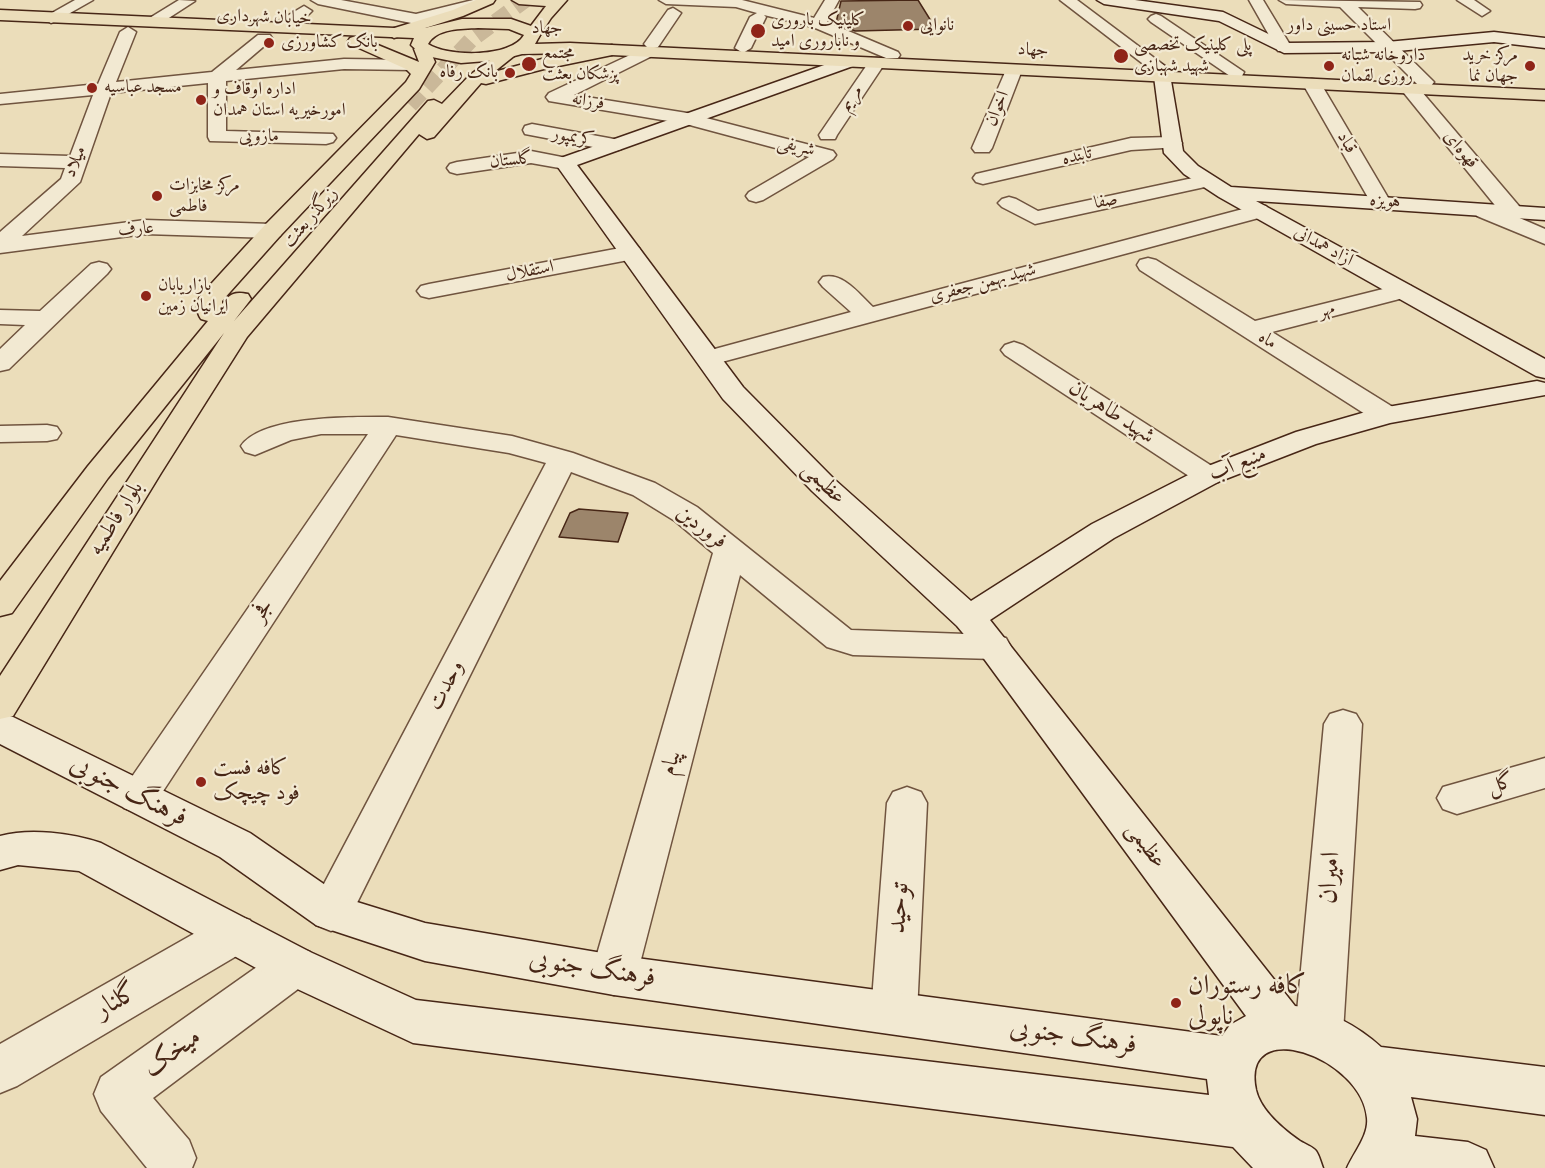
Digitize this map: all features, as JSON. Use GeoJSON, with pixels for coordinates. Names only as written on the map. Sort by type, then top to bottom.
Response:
{"type":"FeatureCollection","features":[{"type":"Feature","properties":{"kind":"main road"},"geometry":{"type":"LineString","coordinates":[[505,0],[451,26],[432,72],[293,296],[224,331],[210,300],[272,231],[432,72],[488,66],[528,44],[545,15],[559,0]]}},
{"type":"Feature","properties":{"kind":"main road"},"geometry":{"type":"LineString","coordinates":[[519,0],[531,2],[559,0]]}},
{"type":"Feature","properties":{"kind":"main road"},"geometry":{"type":"LineString","coordinates":[[394,33],[458,13],[484,1]]}},
{"type":"Feature","properties":{"kind":"main road","name":"خیابان شهرداری"},"geometry":{"type":"LineString","coordinates":[[0,15],[153,22],[361,43]]}},
{"type":"Feature","properties":{"kind":"main road","name":"جهاد"},"geometry":{"type":"LineString","coordinates":[[451,26],[501,23],[519,26],[532,35],[650,48],[847,62],[884,59],[1161,73],[1312,84],[1545,87]]}},
{"type":"Feature","properties":{"kind":"main road","name":"خیابان شهرداری"},"geometry":{"type":"LineString","coordinates":[[0,26],[128,32],[394,33],[432,72]]}},
{"type":"Feature","properties":{"kind":"main road"},"geometry":{"type":"LineString","coordinates":[[361,43],[432,72],[542,63],[612,51]]}},
{"type":"Feature","properties":{"kind":"main road","name":"جهاد"},"geometry":{"type":"LineString","coordinates":[[432,72],[437,55],[455,58],[488,57],[515,50],[612,51],[650,48],[743,48],[1014,70],[1236,72],[1545,95]]}},
{"type":"Feature","properties":{"kind":"main road","name":"زیرگذر بعثت"},"geometry":{"type":"LineString","coordinates":[[224,331],[432,72]]}},
{"type":"Feature","properties":{"kind":"main road","name":"زیرگذر بعثت"},"geometry":{"type":"LineString","coordinates":[[224,331],[434,105]]}},
{"type":"Feature","properties":{"kind":"main road","name":"بلوار فاطمیه"},"geometry":{"type":"LineString","coordinates":[[0,605],[98,472],[224,331]]}},
{"type":"Feature","properties":{"kind":"main road","name":"بلوار فاطمیه"},"geometry":{"type":"LineString","coordinates":[[0,706],[146,473],[224,331]]}},
{"type":"Feature","properties":{"kind":"street"},"geometry":{"type":"LineString","coordinates":[[51,18],[86,0]]}},
{"type":"Feature","properties":{"kind":"street"},"geometry":{"type":"LineString","coordinates":[[318,0],[348,2],[416,19],[484,1]]}},
{"type":"Feature","properties":{"kind":"street"},"geometry":{"type":"LineString","coordinates":[[390,12],[437,0]]}},
{"type":"Feature","properties":{"kind":"street"},"geometry":{"type":"LineString","coordinates":[[818,24],[832,0]]}},
{"type":"Feature","properties":{"kind":"street"},"geometry":{"type":"LineString","coordinates":[[1067,0],[1161,73]]}},
{"type":"Feature","properties":{"kind":"street","name":"استاد حسینی داور"},"geometry":{"type":"LineString","coordinates":[[1104,0],[1223,17],[1284,48],[1387,46],[1494,37],[1545,43]]}},
{"type":"Feature","properties":{"kind":"street"},"geometry":{"type":"LineString","coordinates":[[1256,0],[1284,48]]}},
{"type":"Feature","properties":{"kind":"street"},"geometry":{"type":"LineString","coordinates":[[1286,0],[1415,5]]}},
{"type":"Feature","properties":{"kind":"street"},"geometry":{"type":"LineString","coordinates":[[1464,0],[1482,11]]}},
{"type":"Feature","properties":{"kind":"street"},"geometry":{"type":"LineString","coordinates":[[153,22],[188,1]]}},
{"type":"Feature","properties":{"kind":"street","name":"قهوه‌ای"},"geometry":{"type":"LineString","coordinates":[[1344,1],[1387,46],[1511,211]]}},
{"type":"Feature","properties":{"kind":"street"},"geometry":{"type":"LineString","coordinates":[[650,48],[669,7],[736,3],[818,24],[884,59]]}},
{"type":"Feature","properties":{"kind":"street"},"geometry":{"type":"LineString","coordinates":[[1148,8],[1236,72]]}},
{"type":"Feature","properties":{"kind":"street"},"geometry":{"type":"LineString","coordinates":[[217,76],[271,33],[304,11]]}},
{"type":"Feature","properties":{"kind":"street"},"geometry":{"type":"LineString","coordinates":[[743,48],[758,17]]}},
{"type":"Feature","properties":{"kind":"street","name":"میلاد"},"geometry":{"type":"LineString","coordinates":[[0,245],[70,182],[104,89],[128,32]]}},
{"type":"Feature","properties":{"kind":"street"},"geometry":{"type":"LineString","coordinates":[[344,64],[361,43]]}},
{"type":"Feature","properties":{"kind":"street","name":"فرزانه"},"geometry":{"type":"LineString","coordinates":[[650,48],[555,97],[687,119]]}},
{"type":"Feature","properties":{"kind":"street","name":"مریم"},"geometry":{"type":"LineString","coordinates":[[828,135],[884,59]]}},
{"type":"Feature","properties":{"kind":"street"},"geometry":{"type":"LineString","coordinates":[[565,163],[847,62]]}},
{"type":"Feature","properties":{"kind":"street"},"geometry":{"type":"LineString","coordinates":[[0,99],[344,64],[377,71],[432,72]]}},
{"type":"Feature","properties":{"kind":"street","name":"اخوان"},"geometry":{"type":"LineString","coordinates":[[982,148],[1014,70]]}},
{"type":"Feature","properties":{"kind":"street","name":"آزاد همدانی"},"geometry":{"type":"LineString","coordinates":[[1161,73],[1174,153],[1180,160],[1216,187],[1403,291],[1543,383]]}},
{"type":"Feature","properties":{"kind":"street","name":"مازویی"},"geometry":{"type":"LineString","coordinates":[[217,76],[217,137],[326,138]]}},
{"type":"Feature","properties":{"kind":"street","name":"قباد"},"geometry":{"type":"LineString","coordinates":[[1312,84],[1380,201]]}},
{"type":"Feature","properties":{"kind":"street","name":"شریفی"},"geometry":{"type":"LineString","coordinates":[[687,119],[826,154],[756,196]]}},
{"type":"Feature","properties":{"kind":"street"},"geometry":{"type":"LineString","coordinates":[[1106,129],[1131,144]]}},
{"type":"Feature","properties":{"kind":"street","name":"کریمپور"},"geometry":{"type":"LineString","coordinates":[[532,130],[614,145]]}},
{"type":"Feature","properties":{"kind":"street","name":"تابنده"},"geometry":{"type":"LineString","coordinates":[[983,178],[1131,144],[1172,143]]}},
{"type":"Feature","properties":{"kind":"street","name":"گلستان"},"geometry":{"type":"LineString","coordinates":[[456,168],[531,157],[565,163]]}},
{"type":"Feature","properties":{"kind":"street"},"geometry":{"type":"LineString","coordinates":[[0,160],[77,162]]}},
{"type":"Feature","properties":{"kind":"street","name":"عظیمی"},"geometry":{"type":"LineString","coordinates":[[565,163],[733,393],[823,485],[969,618],[1301,1029]]}},
{"type":"Feature","properties":{"kind":"street","name":"هویزه"},"geometry":{"type":"LineString","coordinates":[[1216,187],[1545,214]]}},
{"type":"Feature","properties":{"kind":"street","name":"صفا"},"geometry":{"type":"LineString","coordinates":[[1009,203],[1035,218],[1216,187]]}},
{"type":"Feature","properties":{"kind":"street"},"geometry":{"type":"LineString","coordinates":[[1480,209],[1545,237]]}},
{"type":"Feature","properties":{"kind":"street","name":"شهید بهمن جعفری"},"geometry":{"type":"LineString","coordinates":[[709,358],[1258,211]]}},
{"type":"Feature","properties":{"kind":"street","name":"عارف"},"geometry":{"type":"LineString","coordinates":[[0,245],[144,227],[272,231]]}},
{"type":"Feature","properties":{"kind":"street","name":"استقلال"},"geometry":{"type":"LineString","coordinates":[[429,291],[631,253]]}},
{"type":"Feature","properties":{"kind":"street","name":"ماه"},"geometry":{"type":"LineString","coordinates":[[1148,265],[1386,415]]}},
{"type":"Feature","properties":{"kind":"street"},"geometry":{"type":"LineString","coordinates":[[955,267],[977,285]]}},
{"type":"Feature","properties":{"kind":"street"},"geometry":{"type":"LineString","coordinates":[[0,363],[99,269]]}},
{"type":"Feature","properties":{"kind":"street"},"geometry":{"type":"LineString","coordinates":[[831,282],[868,315]]}},
{"type":"Feature","properties":{"kind":"street","name":"مهر"},"geometry":{"type":"LineString","coordinates":[[1251,330],[1403,291]]}},
{"type":"Feature","properties":{"kind":"street"},"geometry":{"type":"LineString","coordinates":[[0,317],[46,319]]}},
{"type":"Feature","properties":{"kind":"street","name":"شهید طاهریان"},"geometry":{"type":"LineString","coordinates":[[1014,350],[1208,476]]}},
{"type":"Feature","properties":{"kind":"street","name":"منبع آب"},"geometry":{"type":"LineString","coordinates":[[969,618],[1103,531],[1208,476],[1306,438],[1386,415],[1543,383]]}},
{"type":"Feature","properties":{"kind":"street","name":"فروردین"},"geometry":{"type":"LineString","coordinates":[[255,446],[283,433],[321,426],[388,425],[501,443],[563,459],[644,489],[686,514],[839,639],[853,644],[994,647]]}},
{"type":"Feature","properties":{"kind":"street","name":"فجر"},"geometry":{"type":"LineString","coordinates":[[138,797],[388,425]]}},
{"type":"Feature","properties":{"kind":"street"},"geometry":{"type":"LineString","coordinates":[[0,434],[47,433]]}},
{"type":"Feature","properties":{"kind":"street","name":"وحدت"},"geometry":{"type":"LineString","coordinates":[[331,912],[563,459]]}},
{"type":"Feature","properties":{"kind":"street","name":"پیام"},"geometry":{"type":"LineString","coordinates":[[614,975],[730,550]]}},
{"type":"Feature","properties":{"kind":"street","name":"امیران"},"geometry":{"type":"LineString","coordinates":[[1301,1029],[1342,724]]}},
{"type":"Feature","properties":{"kind":"street","name":"فرهنگ جنوبی"},"geometry":{"type":"LineString","coordinates":[[0,727],[235,845],[331,912],[424,942],[614,975],[1233,1060]]}},
{"type":"Feature","properties":{"kind":"street","name":"گل"},"geometry":{"type":"LineString","coordinates":[[1457,798],[1545,772]]}},
{"type":"Feature","properties":{"kind":"street","name":"توحید"},"geometry":{"type":"LineString","coordinates":[[894,1013],[907,803]]}},
{"type":"Feature","properties":{"kind":"street"},"geometry":{"type":"LineString","coordinates":[[0,853],[18,848],[86,855],[294,966],[413,1022],[1246,1124]]}},
{"type":"Feature","properties":{"kind":"street","name":"گلنار"},"geometry":{"type":"LineString","coordinates":[[0,1070],[234,934]]}},
{"type":"Feature","properties":{"kind":"street","name":"میخک"},"geometry":{"type":"LineString","coordinates":[[171,1158],[118,1094],[294,966]]}},
{"type":"Feature","properties":{"kind":"street"},"geometry":{"type":"LineString","coordinates":[[1296,1168],[1267,1149],[1246,1124],[1234,1101],[1231,1080],[1233,1060],[1244,1043],[1260,1031],[1301,1029],[1347,1048],[1371,1069],[1385,1092],[1393,1115],[1393,1138],[1379,1163],[1468,1168]]}},
{"type":"Feature","properties":{"kind":"street"},"geometry":{"type":"LineString","coordinates":[[1371,1069],[1545,1091]]}},
{"type":"Feature","properties":{"kind":"building"},"geometry":{"type":"Polygon","coordinates":[[[918,0],[936,29],[855,31],[836,23],[841,1],[918,0]]]}},
{"type":"Feature","properties":{"kind":"building"},"geometry":{"type":"Polygon","coordinates":[[[579,509],[628,513],[618,542],[559,537],[570,513],[579,509]]]}},
{"type":"Feature","properties":{"kind":"tunnel"},"geometry":{"type":"LineString","coordinates":[[410,105],[471,40],[525,0]]}},
{"type":"Feature","properties":{"kind":"place","name":"نانوایی"},"geometry":{"type":"Point","coordinates":[908,26]}},
{"type":"Feature","properties":{"kind":"place","name":"کلینیک باروری و ناباروری امید"},"geometry":{"type":"Point","coordinates":[758,31]}},
{"type":"Feature","properties":{"kind":"place","name":"بانک کشاورزی"},"geometry":{"type":"Point","coordinates":[269,43]}},
{"type":"Feature","properties":{"kind":"place","name":"پلی کلینیک تخصصی شهید شهبازی"},"geometry":{"type":"Point","coordinates":[1121,56]}},
{"type":"Feature","properties":{"kind":"place","name":"مجتمع پزشکان بعثت"},"geometry":{"type":"Point","coordinates":[529,64]}},
{"type":"Feature","properties":{"kind":"place","name":"داروخانه شبانه روزی لقمان"},"geometry":{"type":"Point","coordinates":[1329,66]}},
{"type":"Feature","properties":{"kind":"place","name":"مرکز خرید جهان نما"},"geometry":{"type":"Point","coordinates":[1530,66]}},
{"type":"Feature","properties":{"kind":"place","name":"بانک رفاه"},"geometry":{"type":"Point","coordinates":[510,73]}},
{"type":"Feature","properties":{"kind":"place","name":"مسجد عباسیه"},"geometry":{"type":"Point","coordinates":[92,88]}},
{"type":"Feature","properties":{"kind":"place","name":"اداره اوقاف و امورخیریه استان همدان"},"geometry":{"type":"Point","coordinates":[201,100]}},
{"type":"Feature","properties":{"kind":"place","name":"مرکز مخابزات فاطمی"},"geometry":{"type":"Point","coordinates":[157,196]}},
{"type":"Feature","properties":{"kind":"place","name":"بازاریابان ایرانیان زمین"},"geometry":{"type":"Point","coordinates":[146,296]}},
{"type":"Feature","properties":{"kind":"place","name":"کافه فست فود چیچک"},"geometry":{"type":"Point","coordinates":[201,782]}},
{"type":"Feature","properties":{"kind":"place","name":"کافه رستوران ناپولی"},"geometry":{"type":"Point","coordinates":[1176,1003]}}]}
